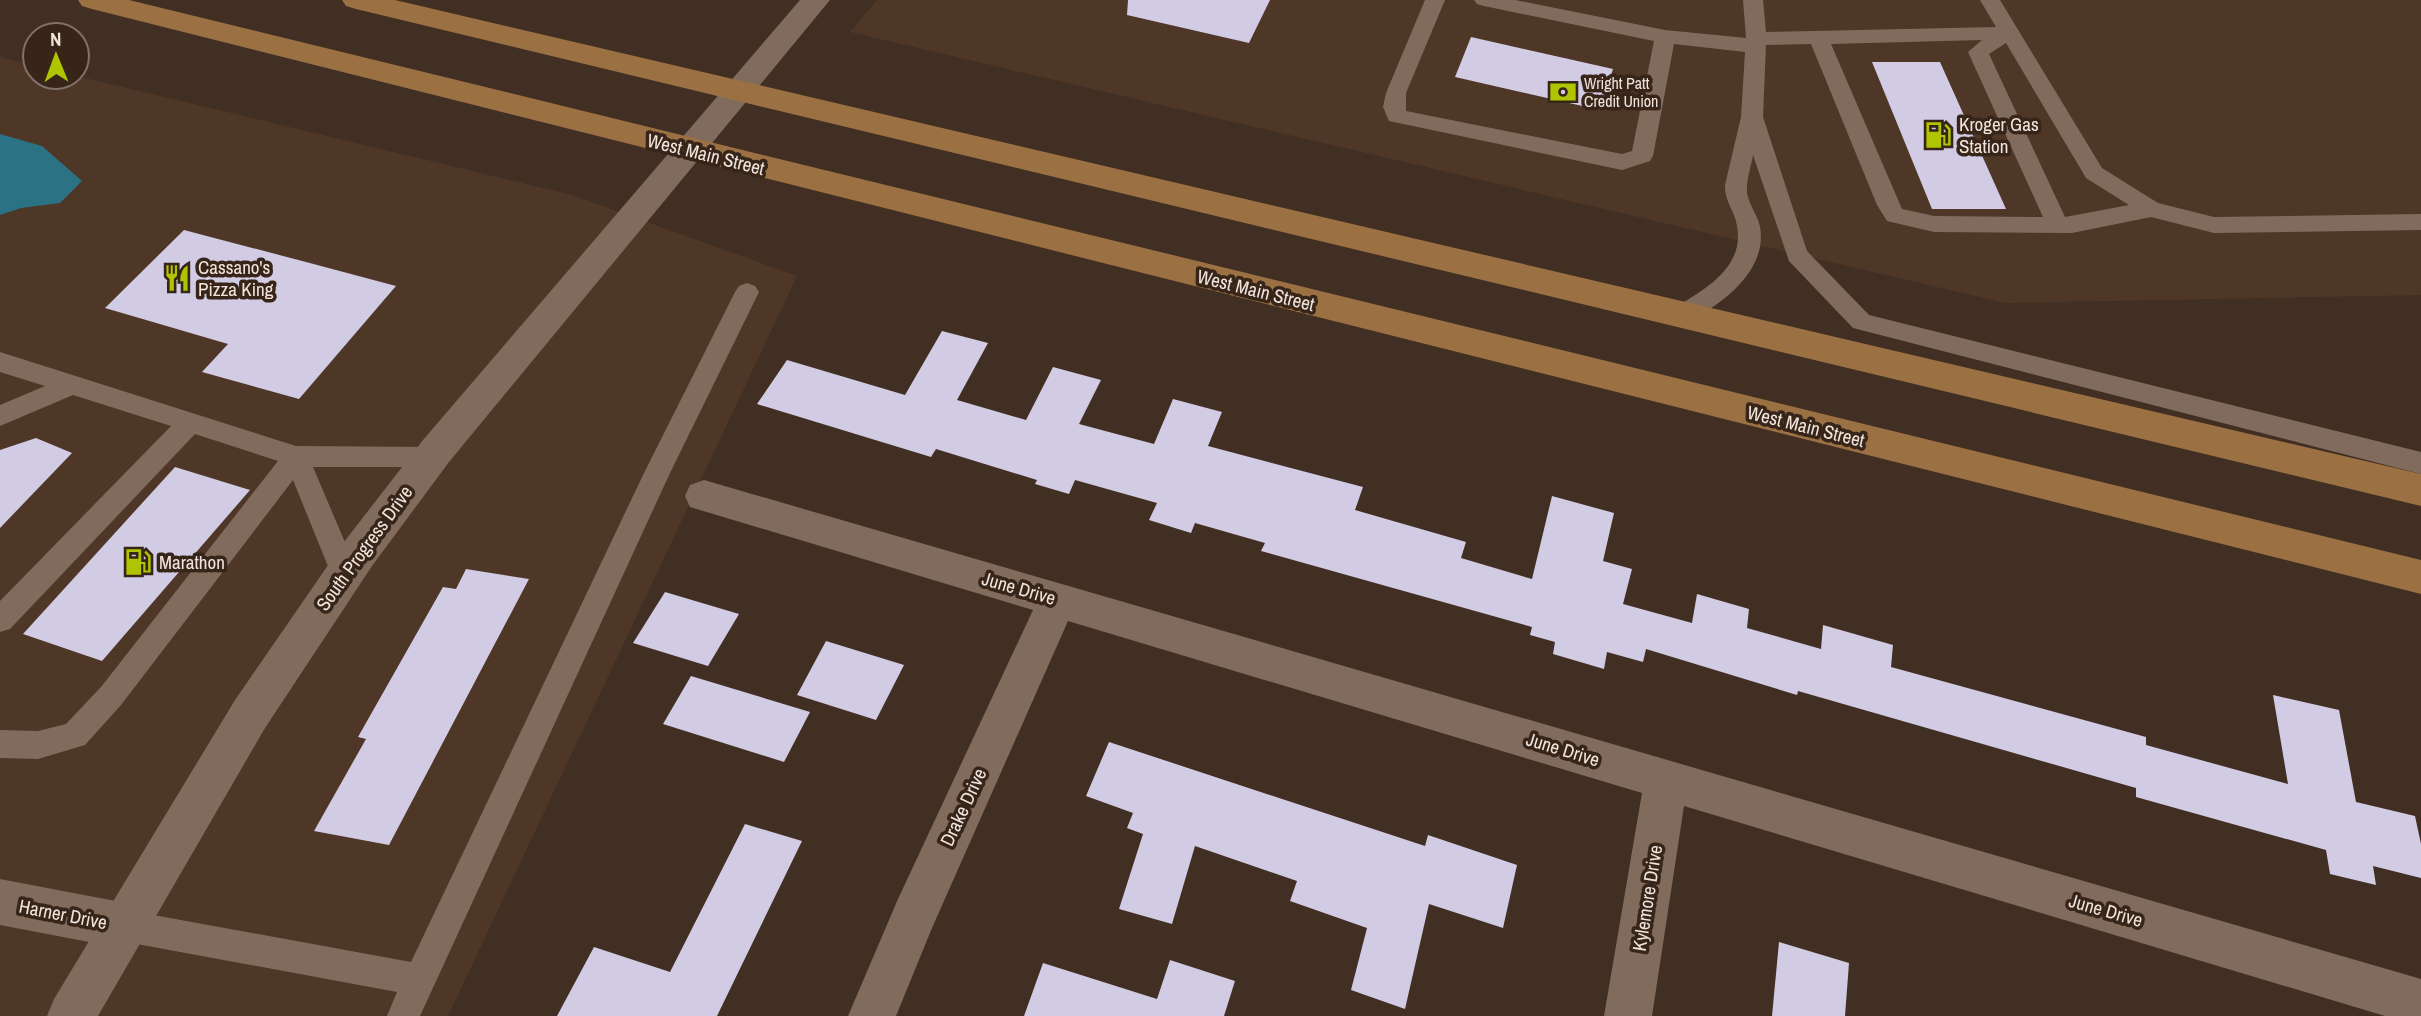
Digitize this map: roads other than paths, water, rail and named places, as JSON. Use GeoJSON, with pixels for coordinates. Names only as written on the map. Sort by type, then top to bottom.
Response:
{"type":"FeatureCollection","features":[{"type":"Feature","properties":{"kind":"main road","name":"West Main Street"},"geometry":{"type":"LineString","coordinates":[[92,0],[2421,578]]}},
{"type":"Feature","properties":{"kind":"main road"},"geometry":{"type":"LineString","coordinates":[[356,0],[2421,490]]}},
{"type":"Feature","properties":{"kind":"street","name":"South Progress Drive"},"geometry":{"type":"LineString","coordinates":[[71,1016],[250,714],[344,573],[432,457],[816,0]]}},
{"type":"Feature","properties":{"kind":"street","name":"June Drive"},"geometry":{"type":"LineString","coordinates":[[704,496],[2421,1003]]}},
{"type":"Feature","properties":{"kind":"street","name":"Drake Drive"},"geometry":{"type":"LineString","coordinates":[[872,1016],[914,915],[1058,599]]}},
{"type":"Feature","properties":{"kind":"street","name":"Kylemore Drive"},"geometry":{"type":"LineString","coordinates":[[1628,1016],[1665,779]]}},
{"type":"Feature","properties":{"kind":"street","name":"Harner Drive"},"geometry":{"type":"LineString","coordinates":[[0,902],[126,926]]}},
{"type":"Feature","properties":{"kind":"lane"},"geometry":{"type":"LineString","coordinates":[[1435,0],[1396,93],[1394,107],[1397,116],[1622,162],[1642,156],[1665,37]]}},
{"type":"Feature","properties":{"kind":"lane"},"geometry":{"type":"LineString","coordinates":[[1484,0],[1665,37],[1756,43],[1817,36],[2010,33]]}},
{"type":"Feature","properties":{"kind":"lane"},"geometry":{"type":"LineString","coordinates":[[1680,315],[1710,299],[1730,281],[1747,259],[1749,228],[1736,191],[1752,117],[1756,43],[1753,0]]}},
{"type":"Feature","properties":{"kind":"lane"},"geometry":{"type":"LineString","coordinates":[[1990,0],[2094,173],[2151,209],[2214,225],[2421,222]]}},
{"type":"Feature","properties":{"kind":"lane"},"geometry":{"type":"LineString","coordinates":[[2010,33],[1978,52],[2058,225]]}},
{"type":"Feature","properties":{"kind":"lane"},"geometry":{"type":"LineString","coordinates":[[1817,36],[1829,58],[1888,205],[1895,215],[1934,224],[2072,225],[2151,209]]}},
{"type":"Feature","properties":{"kind":"lane"},"geometry":{"type":"LineString","coordinates":[[1752,117],[1797,255],[1861,322],[2421,463]]}},
{"type":"Feature","properties":{"kind":"lane"},"geometry":{"type":"LineString","coordinates":[[403,1016],[657,473],[747,292]]}},
{"type":"Feature","properties":{"kind":"lane"},"geometry":{"type":"LineString","coordinates":[[0,362],[296,456],[432,457]]}},
{"type":"Feature","properties":{"kind":"lane"},"geometry":{"type":"LineString","coordinates":[[0,416],[71,385]]}},
{"type":"Feature","properties":{"kind":"lane"},"geometry":{"type":"LineString","coordinates":[[0,620],[189,424]]}},
{"type":"Feature","properties":{"kind":"lane"},"geometry":{"type":"LineString","coordinates":[[296,456],[344,573]]}},
{"type":"Feature","properties":{"kind":"lane"},"geometry":{"type":"LineString","coordinates":[[0,744],[38,746],[75,735],[111,696],[296,456]]}},
{"type":"Feature","properties":{"kind":"lane"},"geometry":{"type":"LineString","coordinates":[[126,926],[420,980]]}},
{"type":"Feature","properties":{"kind":"water"},"geometry":{"type":"Polygon","coordinates":[[[0,134],[42,146],[82,181],[60,203],[21,208],[0,215],[0,134]]]}},
{"type":"Feature","properties":{"kind":"place","name":"Wright Patt Credit Union"},"geometry":{"type":"Point","coordinates":[1563,92]}},
{"type":"Feature","properties":{"kind":"place","name":"Kroger Gas Station"},"geometry":{"type":"Point","coordinates":[1938,135]}},
{"type":"Feature","properties":{"kind":"place","name":"Cassano's Pizza King"},"geometry":{"type":"Point","coordinates":[177,278]}},
{"type":"Feature","properties":{"kind":"place","name":"Marathon"},"geometry":{"type":"Point","coordinates":[138,562]}}]}
